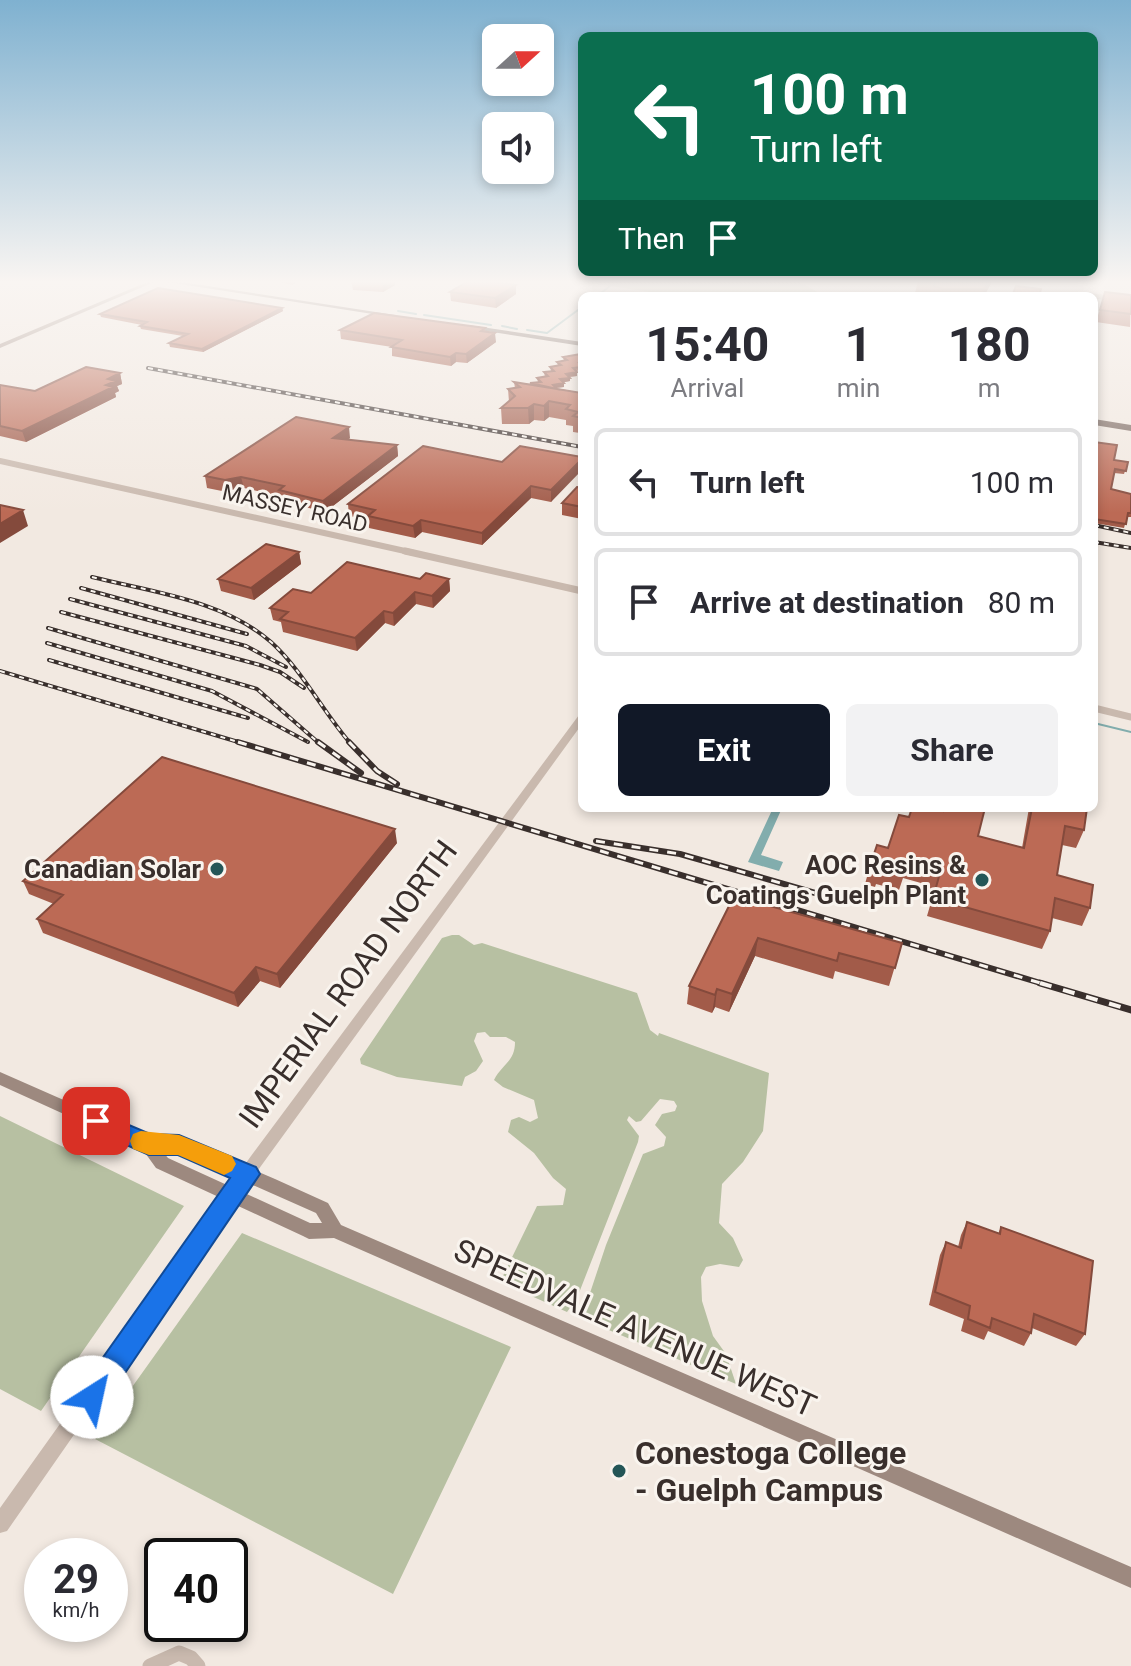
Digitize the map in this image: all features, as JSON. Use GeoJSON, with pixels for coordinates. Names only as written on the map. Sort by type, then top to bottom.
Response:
{"type":"FeatureCollection","features":[{"type":"Feature","properties":{"kind":"main road"},"geometry":{"type":"LineString","coordinates":[[1098,423],[1131,428]]}},
{"type":"Feature","properties":{"kind":"main road","name":"SPEEDVALE AVENUE WEST"},"geometry":{"type":"LineString","coordinates":[[0,1078],[149,1145],[179,1145],[322,1208],[335,1230]]}},
{"type":"Feature","properties":{"kind":"main road","name":"SPEEDVALE AVENUE WEST"},"geometry":{"type":"LineString","coordinates":[[149,1145],[162,1163],[309,1231],[335,1230],[1131,1578]]}},
{"type":"Feature","properties":{"kind":"street","name":"MASSEY ROAD"},"geometry":{"type":"LineString","coordinates":[[0,461],[578,590]]}},
{"type":"Feature","properties":{"kind":"street"},"geometry":{"type":"LineString","coordinates":[[1098,709],[1131,717]]}},
{"type":"Feature","properties":{"kind":"street","name":"IMPERIAL ROAD NORTH"},"geometry":{"type":"LineString","coordinates":[[0,1524],[247,1174],[578,722]]}},
{"type":"Feature","properties":{"kind":"street"},"geometry":{"type":"LineString","coordinates":[[150,1666],[179,1653],[191,1658],[198,1666]]}},
{"type":"Feature","properties":{"kind":"green space"},"geometry":{"type":"Polygon","coordinates":[[[459,935],[474,945],[482,943],[637,993],[650,1030],[658,1036],[659,1033],[769,1073],[763,1131],[743,1162],[722,1184],[719,1223],[733,1238],[743,1260],[739,1267],[720,1264],[706,1267],[701,1277],[702,1301],[713,1336],[726,1354],[736,1384],[604,1328],[604,1324],[583,1314],[606,1245],[643,1154],[664,1146],[666,1137],[655,1125],[662,1114],[675,1111],[677,1106],[674,1101],[660,1099],[641,1121],[636,1122],[629,1116],[627,1120],[639,1136],[638,1142],[577,1298],[567,1312],[500,1282],[537,1206],[563,1205],[566,1189],[553,1178],[534,1153],[508,1132],[511,1120],[519,1117],[530,1122],[538,1118],[534,1100],[494,1080],[510,1059],[515,1042],[506,1037],[490,1037],[485,1032],[477,1033],[474,1041],[483,1061],[476,1071],[465,1077],[462,1086],[397,1077],[361,1064],[360,1059],[442,938],[459,935]]]}},
{"type":"Feature","properties":{"kind":"green space"},"geometry":{"type":"Polygon","coordinates":[[[0,1116],[184,1206],[41,1411],[0,1389],[0,1116]]]}},
{"type":"Feature","properties":{"kind":"green space"},"geometry":{"type":"Polygon","coordinates":[[[242,1233],[511,1347],[393,1594],[95,1439],[242,1233]]]}},
{"type":"Feature","properties":{"kind":"water"},"geometry":{"type":"Polygon","coordinates":[[[771,812],[780,812],[761,855],[783,862],[779,871],[748,862],[771,812]]]}},
{"type":"Feature","properties":{"kind":"building"},"geometry":{"type":"Polygon","coordinates":[[[564,358],[578,358],[578,367],[573,368],[577,372],[566,374],[570,378],[560,379],[564,383],[553,385],[557,389],[530,383],[541,382],[537,378],[548,376],[544,372],[554,371],[550,367],[567,360],[564,358]]]}},
{"type":"Feature","properties":{"kind":"building"},"geometry":{"type":"Polygon","coordinates":[[[86,367],[120,373],[108,379],[116,381],[106,385],[113,387],[22,431],[0,426],[0,385],[35,391],[86,367]]]}},
{"type":"Feature","properties":{"kind":"building"},"geometry":{"type":"Polygon","coordinates":[[[514,382],[578,392],[578,412],[566,409],[570,405],[549,401],[544,406],[534,404],[528,408],[501,408],[515,396],[508,389],[520,387],[514,382]]]}},
{"type":"Feature","properties":{"kind":"building"},"geometry":{"type":"Polygon","coordinates":[[[296,417],[349,427],[333,438],[397,445],[323,501],[279,490],[284,486],[241,477],[225,480],[205,476],[296,417]]]}},
{"type":"Feature","properties":{"kind":"building"},"geometry":{"type":"Polygon","coordinates":[[[1098,443],[1117,445],[1114,460],[1128,462],[1126,471],[1115,469],[1111,489],[1131,494],[1131,513],[1128,513],[1126,524],[1098,520],[1098,443]]]}},
{"type":"Feature","properties":{"kind":"building"},"geometry":{"type":"Polygon","coordinates":[[[423,446],[502,462],[520,446],[578,456],[578,463],[551,490],[531,486],[482,533],[421,520],[413,526],[368,516],[375,510],[348,504],[423,446]]]}},
{"type":"Feature","properties":{"kind":"building"},"geometry":{"type":"Polygon","coordinates":[[[577,487],[578,487],[578,506],[562,503],[577,487]]]}},
{"type":"Feature","properties":{"kind":"building"},"geometry":{"type":"Polygon","coordinates":[[[0,505],[23,510],[0,524],[0,505]]]}},
{"type":"Feature","properties":{"kind":"building"},"geometry":{"type":"Polygon","coordinates":[[[266,544],[299,552],[251,588],[218,579],[266,544]]]}},
{"type":"Feature","properties":{"kind":"building"},"geometry":{"type":"Polygon","coordinates":[[[347,562],[420,579],[426,573],[449,579],[432,596],[415,592],[393,613],[384,611],[355,638],[280,619],[288,612],[270,608],[293,589],[311,593],[347,562]]]}},
{"type":"Feature","properties":{"kind":"building","name":"Canadian Solar"},"geometry":{"type":"Polygon","coordinates":[[[162,757],[395,829],[277,974],[256,967],[234,993],[37,919],[63,895],[23,881],[162,757]]]}},
{"type":"Feature","properties":{"kind":"building","name":"AOC Resins & Coatings Guelph Plant"},"geometry":{"type":"Polygon","coordinates":[[[911,812],[984,812],[978,836],[1024,848],[1031,812],[1086,812],[1084,830],[1065,826],[1057,875],[1093,885],[1090,908],[1055,898],[1050,931],[933,898],[940,873],[925,869],[926,864],[908,859],[904,872],[881,865],[880,869],[870,866],[877,845],[888,848],[899,815],[909,817],[911,812]]]}},
{"type":"Feature","properties":{"kind":"building"},"geometry":{"type":"Polygon","coordinates":[[[734,896],[902,943],[895,968],[839,953],[837,961],[758,938],[732,994],[717,989],[715,995],[689,986],[734,896]]]}},
{"type":"Feature","properties":{"kind":"building"},"geometry":{"type":"Polygon","coordinates":[[[967,1222],[1000,1234],[1001,1227],[1093,1261],[1085,1334],[1034,1314],[1031,1333],[992,1318],[990,1328],[968,1319],[970,1306],[935,1292],[946,1242],[961,1248],[967,1222]]]}},
{"type":"Feature","properties":{"kind":"waterway"},"geometry":{"type":"LineString","coordinates":[[1098,724],[1131,732]]}},
{"type":"Feature","properties":{"kind":"railway"},"geometry":{"type":"LineString","coordinates":[[148,368],[578,446]]}},
{"type":"Feature","properties":{"kind":"railway"},"geometry":{"type":"LineString","coordinates":[[1098,526],[1131,533]]}},
{"type":"Feature","properties":{"kind":"railway"},"geometry":{"type":"LineString","coordinates":[[1098,543],[1131,548]]}},
{"type":"Feature","properties":{"kind":"railway"},"geometry":{"type":"LineString","coordinates":[[92,577],[186,599],[231,616],[252,628],[282,653],[351,744]]}},
{"type":"Feature","properties":{"kind":"railway"},"geometry":{"type":"LineString","coordinates":[[81,588],[247,634]]}},
{"type":"Feature","properties":{"kind":"railway"},"geometry":{"type":"LineString","coordinates":[[70,599],[246,646],[286,667]]}},
{"type":"Feature","properties":{"kind":"railway"},"geometry":{"type":"LineString","coordinates":[[61,612],[260,665],[280,672],[304,688]]}},
{"type":"Feature","properties":{"kind":"railway"},"geometry":{"type":"LineString","coordinates":[[48,628],[257,689],[320,744]]}},
{"type":"Feature","properties":{"kind":"railway"},"geometry":{"type":"LineString","coordinates":[[47,643],[212,691],[308,742]]}},
{"type":"Feature","properties":{"kind":"railway"},"geometry":{"type":"LineString","coordinates":[[49,660],[248,718]]}},
{"type":"Feature","properties":{"kind":"railway"},"geometry":{"type":"LineString","coordinates":[[0,671],[245,744]]}},
{"type":"Feature","properties":{"kind":"railway"},"geometry":{"type":"LineString","coordinates":[[238,742],[1047,985]]}},
{"type":"Feature","properties":{"kind":"railway"},"geometry":{"type":"LineString","coordinates":[[318,742],[361,773]]}},
{"type":"Feature","properties":{"kind":"railway"},"geometry":{"type":"LineString","coordinates":[[349,742],[377,771],[397,784]]}},
{"type":"Feature","properties":{"kind":"railway"},"geometry":{"type":"LineString","coordinates":[[596,841],[680,854],[829,897]]}},
{"type":"Feature","properties":{"kind":"railway"},"geometry":{"type":"LineString","coordinates":[[1040,983],[1131,1010]]}},
{"type":"Feature","properties":{"kind":"slow traffic"},"geometry":{"type":"LineString","coordinates":[[141,1141],[149,1145],[179,1145],[224,1164]]}},
{"type":"Feature","properties":{"kind":"place","name":"Canadian Solar"},"geometry":{"type":"Point","coordinates":[217,869]}},
{"type":"Feature","properties":{"kind":"place","name":"AOC Resins & Coatings Guelph Plant"},"geometry":{"type":"Point","coordinates":[982,880]}},
{"type":"Feature","properties":{"kind":"place","name":"Conestoga College - Guelph Campus"},"geometry":{"type":"Point","coordinates":[619,1471]}},
{"type":"Feature","properties":{"kind":"route"},"geometry":{"type":"LineString","coordinates":[[92,1397],[247,1174],[179,1145],[149,1145],[96,1121]]}}]}
